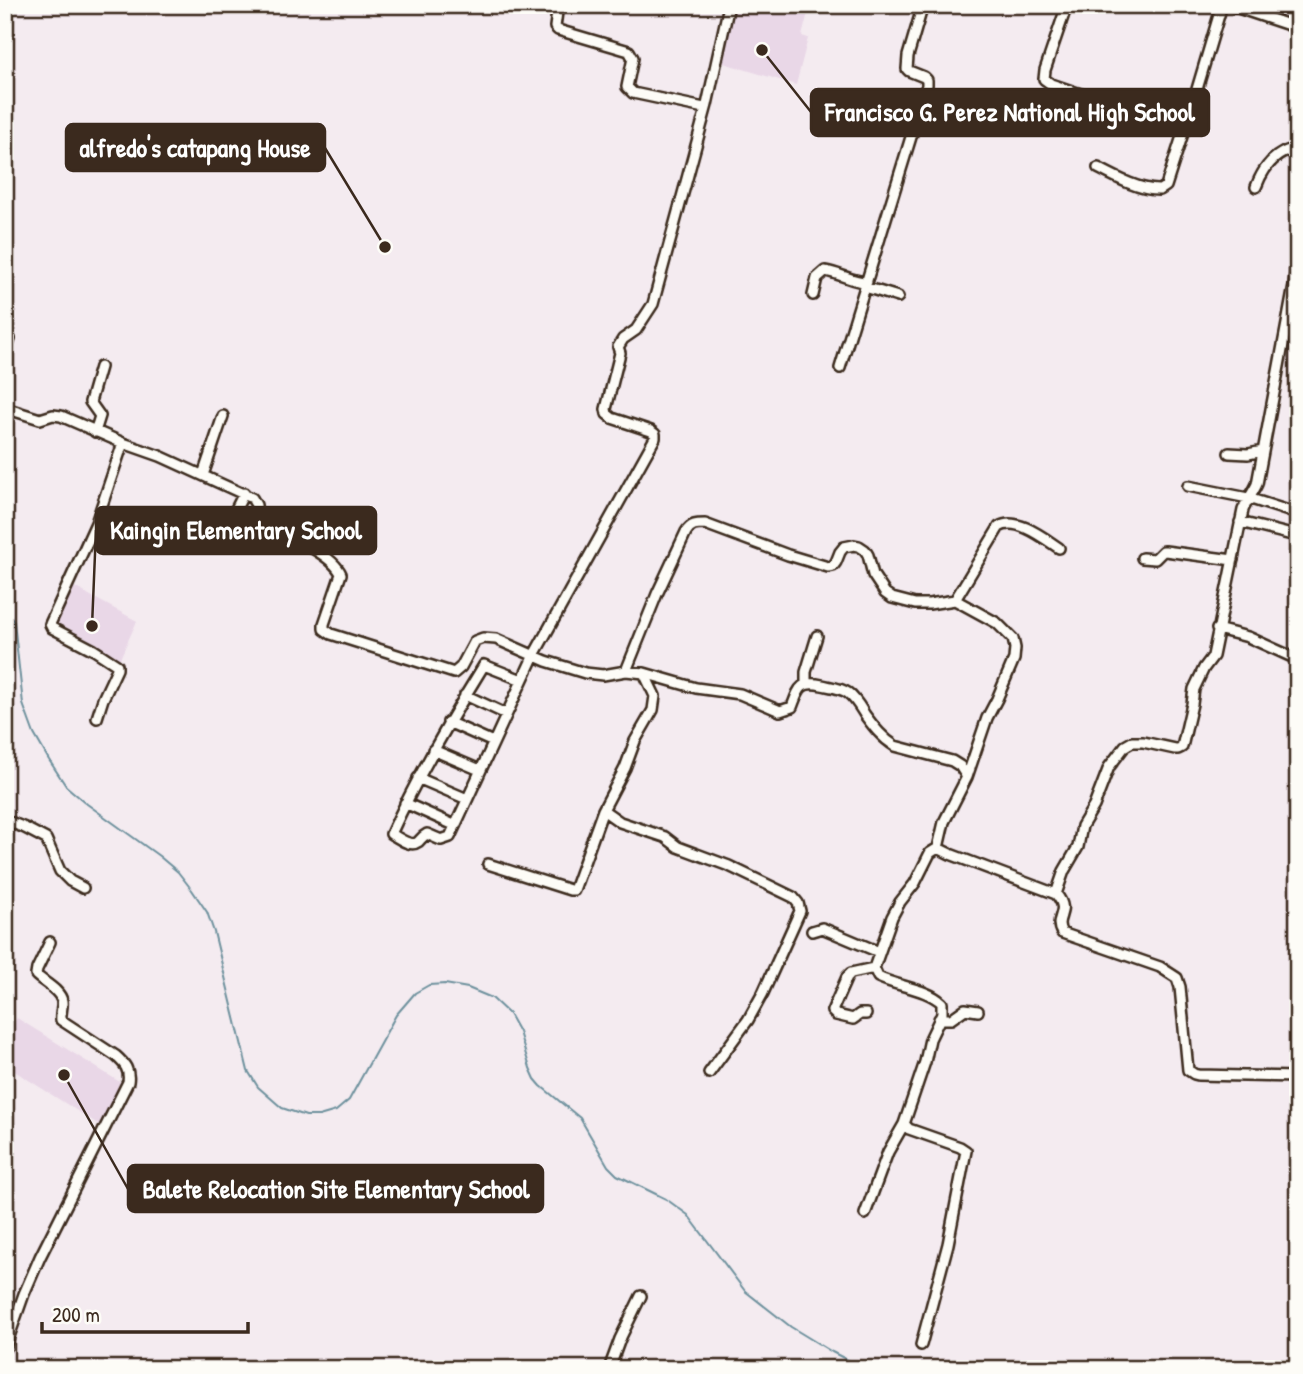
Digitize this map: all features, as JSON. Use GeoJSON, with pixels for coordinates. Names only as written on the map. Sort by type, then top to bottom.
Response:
{"type":"FeatureCollection","features":[{"type":"Feature","properties":{"kind":"street"},"geometry":{"type":"LineString","coordinates":[[558,5],[555,22],[558,30],[629,51],[633,58],[627,87],[633,93],[699,108],[707,105]]}},
{"type":"Feature","properties":{"kind":"street"},"geometry":{"type":"LineString","coordinates":[[522,681],[484,665],[448,722],[391,834],[414,844],[427,834],[441,840],[450,837],[454,825],[467,799],[480,769],[522,681],[534,655],[655,438],[651,431],[612,418],[606,409],[620,353],[618,347],[623,339],[636,330],[653,304],[707,105],[729,5]]}},
{"type":"Feature","properties":{"kind":"street"},"geometry":{"type":"LineString","coordinates":[[840,369],[927,85],[924,77],[909,71],[907,65],[923,5]]}},
{"type":"Feature","properties":{"kind":"street"},"geometry":{"type":"LineString","coordinates":[[1068,5],[1044,79],[1051,84],[1104,102]]}},
{"type":"Feature","properties":{"kind":"street"},"geometry":{"type":"LineString","coordinates":[[1098,168],[1118,179],[1157,191],[1166,186],[1222,5]]}},
{"type":"Feature","properties":{"kind":"street"},"geometry":{"type":"LineString","coordinates":[[1229,5],[1298,28]]}},
{"type":"Feature","properties":{"kind":"street"},"geometry":{"type":"LineString","coordinates":[[1256,187],[1261,174],[1271,161],[1291,149],[1298,148]]}},
{"type":"Feature","properties":{"kind":"street"},"geometry":{"type":"LineString","coordinates":[[1056,894],[1064,871],[1078,847],[1082,826],[1094,806],[1109,767],[1125,746],[1132,742],[1143,742],[1175,749],[1182,747],[1194,689],[1213,656],[1243,510],[1257,484],[1294,286],[1298,236]]}},
{"type":"Feature","properties":{"kind":"street"},"geometry":{"type":"LineString","coordinates":[[813,295],[817,278],[825,271],[898,297]]}},
{"type":"Feature","properties":{"kind":"street"},"geometry":{"type":"LineString","coordinates":[[5,353],[10,339]]}},
{"type":"Feature","properties":{"kind":"street"},"geometry":{"type":"LineString","coordinates":[[95,432],[100,416],[91,400],[100,367]]}},
{"type":"Feature","properties":{"kind":"street"},"geometry":{"type":"LineString","coordinates":[[5,409],[40,419],[56,415],[244,493],[255,501],[257,519],[313,549],[339,569],[341,574],[324,624],[327,632],[454,673],[461,667],[475,641],[483,638],[496,639],[575,671],[593,675],[626,671],[644,673],[695,688],[740,694],[780,710],[792,707],[799,690],[806,684],[818,684],[848,693],[874,727],[895,746],[952,761],[960,766],[967,777]]}},
{"type":"Feature","properties":{"kind":"street"},"geometry":{"type":"LineString","coordinates":[[203,475],[223,416]]}},
{"type":"Feature","properties":{"kind":"street"},"geometry":{"type":"LineString","coordinates":[[97,718],[117,665],[52,628],[50,624],[96,523],[123,443]]}},
{"type":"Feature","properties":{"kind":"street"},"geometry":{"type":"LineString","coordinates":[[1229,453],[1264,451]]}},
{"type":"Feature","properties":{"kind":"street"},"geometry":{"type":"LineString","coordinates":[[1188,486],[1248,498],[1298,514]]}},
{"type":"Feature","properties":{"kind":"street"},"geometry":{"type":"LineString","coordinates":[[228,539],[234,513],[244,493]]}},
{"type":"Feature","properties":{"kind":"street"},"geometry":{"type":"LineString","coordinates":[[1240,522],[1293,535]]}},
{"type":"Feature","properties":{"kind":"street"},"geometry":{"type":"LineString","coordinates":[[955,600],[999,527],[1006,523],[1015,523],[1059,548]]}},
{"type":"Feature","properties":{"kind":"street"},"geometry":{"type":"LineString","coordinates":[[626,671],[657,594],[690,526],[696,524],[705,524],[828,568],[836,562],[844,547],[859,546],[868,555],[873,575],[891,598],[922,604],[955,600],[997,623],[1013,639],[1016,648],[1014,659],[987,718],[967,777],[944,822],[938,848],[930,853],[915,883],[900,902],[874,968],[878,977],[886,981],[937,999],[942,1003],[942,1014],[930,1039],[904,1124],[888,1152],[866,1214]]}},
{"type":"Feature","properties":{"kind":"street"},"geometry":{"type":"LineString","coordinates":[[1142,558],[1156,559],[1165,551],[1233,560]]}},
{"type":"Feature","properties":{"kind":"street"},"geometry":{"type":"LineString","coordinates":[[1217,629],[1248,637],[1290,656]]}},
{"type":"Feature","properties":{"kind":"street"},"geometry":{"type":"LineString","coordinates":[[806,684],[806,672],[817,636]]}},
{"type":"Feature","properties":{"kind":"street"},"geometry":{"type":"LineString","coordinates":[[488,864],[574,890],[603,810],[625,768],[635,741],[653,710],[655,696],[644,673]]}},
{"type":"Feature","properties":{"kind":"street"},"geometry":{"type":"LineString","coordinates":[[465,695],[506,714]]}},
{"type":"Feature","properties":{"kind":"street"},"geometry":{"type":"LineString","coordinates":[[448,722],[493,742]]}},
{"type":"Feature","properties":{"kind":"street"},"geometry":{"type":"LineString","coordinates":[[433,750],[480,769]]}},
{"type":"Feature","properties":{"kind":"street"},"geometry":{"type":"LineString","coordinates":[[418,778],[467,799]]}},
{"type":"Feature","properties":{"kind":"street"},"geometry":{"type":"LineString","coordinates":[[405,803],[454,825]]}},
{"type":"Feature","properties":{"kind":"street"},"geometry":{"type":"LineString","coordinates":[[603,810],[620,822],[665,837],[678,847],[729,866],[793,897],[799,903],[799,916],[755,1011],[709,1073]]}},
{"type":"Feature","properties":{"kind":"street"},"geometry":{"type":"LineString","coordinates":[[5,820],[46,839],[60,872],[83,888]]}},
{"type":"Feature","properties":{"kind":"street"},"geometry":{"type":"LineString","coordinates":[[938,848],[1056,894],[1063,907],[1058,922],[1062,933],[1160,967],[1177,978],[1188,1070],[1191,1072],[1298,1077]]}},
{"type":"Feature","properties":{"kind":"street"},"geometry":{"type":"LineString","coordinates":[[812,931],[822,928],[879,952]]}},
{"type":"Feature","properties":{"kind":"street"},"geometry":{"type":"LineString","coordinates":[[5,1348],[34,1269],[128,1082],[129,1075],[123,1062],[116,1056],[61,1020],[61,997],[36,975],[51,942]]}},
{"type":"Feature","properties":{"kind":"street"},"geometry":{"type":"LineString","coordinates":[[866,1014],[860,1014],[853,1019],[836,1015],[832,1011],[847,976],[874,968]]}},
{"type":"Feature","properties":{"kind":"street"},"geometry":{"type":"LineString","coordinates":[[939,1019],[951,1018],[965,1009],[978,1011]]}},
{"type":"Feature","properties":{"kind":"street"},"geometry":{"type":"LineString","coordinates":[[904,1124],[909,1129],[960,1147],[966,1156],[948,1244],[921,1345]]}},
{"type":"Feature","properties":{"kind":"street"},"geometry":{"type":"LineString","coordinates":[[1298,1195],[1298,1204]]}},
{"type":"Feature","properties":{"kind":"street"},"geometry":{"type":"LineString","coordinates":[[609,1369],[641,1296]]}},
{"type":"Feature","properties":{"kind":"shaded area"},"geometry":{"type":"Polygon","coordinates":[[[729,5],[810,5],[802,36],[808,38],[796,85],[717,61],[729,5]]]}},
{"type":"Feature","properties":{"kind":"shaded area"},"geometry":{"type":"Polygon","coordinates":[[[67,583],[137,621],[117,665],[46,632],[67,583]]]}},
{"type":"Feature","properties":{"kind":"shaded area"},"geometry":{"type":"Polygon","coordinates":[[[17,1018],[123,1084],[101,1126],[5,1065],[5,1037],[17,1018]]]}},
{"type":"Feature","properties":{"kind":"waterway"},"geometry":{"type":"LineString","coordinates":[[5,608],[14,622],[23,704],[34,734],[66,786],[178,872],[207,912],[248,1071],[258,1087],[282,1108],[306,1116],[319,1116],[336,1111],[349,1100],[396,1015],[415,993],[429,985],[445,984],[468,988],[492,998],[509,1014],[519,1032],[535,1079],[580,1118],[608,1166],[617,1175],[666,1199],[688,1215],[745,1291],[791,1327],[865,1369]]}},
{"type":"Feature","properties":{"kind":"place","name":"Francisco G. Perez National High School"},"geometry":{"type":"Point","coordinates":[762,50]}},
{"type":"Feature","properties":{"kind":"place","name":"alfredo's catapang House"},"geometry":{"type":"Point","coordinates":[385,247]}},
{"type":"Feature","properties":{"kind":"place","name":"Kaingin Elementary School"},"geometry":{"type":"Point","coordinates":[92,626]}},
{"type":"Feature","properties":{"kind":"place","name":"Balete Relocation Site Elementary School"},"geometry":{"type":"Point","coordinates":[64,1075]}}]}
